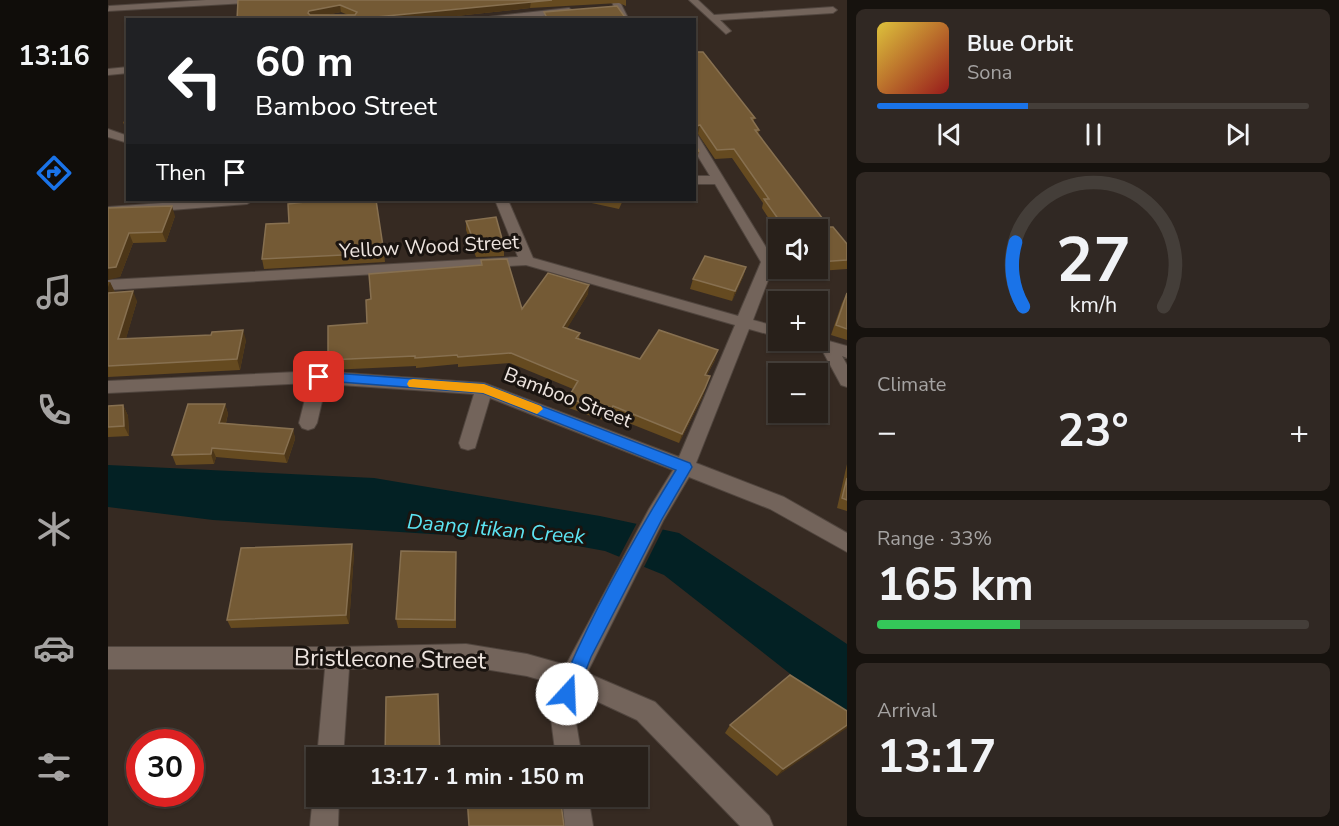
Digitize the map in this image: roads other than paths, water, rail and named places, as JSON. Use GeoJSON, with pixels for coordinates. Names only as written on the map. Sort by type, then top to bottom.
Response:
{"type":"FeatureCollection","features":[{"type":"Feature","properties":{"kind":"street"},"geometry":{"type":"LineString","coordinates":[[109,9],[246,0]]}},
{"type":"Feature","properties":{"kind":"street"},"geometry":{"type":"LineString","coordinates":[[693,0],[726,31]]}},
{"type":"Feature","properties":{"kind":"street"},"geometry":{"type":"LineString","coordinates":[[713,18],[837,11],[806,2]]}},
{"type":"Feature","properties":{"kind":"street"},"geometry":{"type":"LineString","coordinates":[[608,9],[617,4],[624,18]]}},
{"type":"Feature","properties":{"kind":"street"},"geometry":{"type":"LineString","coordinates":[[146,18],[149,6]]}},
{"type":"Feature","properties":{"kind":"street"},"geometry":{"type":"LineString","coordinates":[[502,18],[574,11]]}},
{"type":"Feature","properties":{"kind":"street"},"geometry":{"type":"LineString","coordinates":[[108,72],[126,70]]}},
{"type":"Feature","properties":{"kind":"street"},"geometry":{"type":"LineString","coordinates":[[108,133],[126,139]]}},
{"type":"Feature","properties":{"kind":"street"},"geometry":{"type":"LineString","coordinates":[[567,747],[562,711],[572,678],[656,515],[685,467],[768,262],[696,142]]}},
{"type":"Feature","properties":{"kind":"street"},"geometry":{"type":"LineString","coordinates":[[696,180],[720,180]]}},
{"type":"Feature","properties":{"kind":"street"},"geometry":{"type":"LineString","coordinates":[[108,211],[234,201]]}},
{"type":"Feature","properties":{"kind":"street"},"geometry":{"type":"LineString","coordinates":[[502,201],[526,261]]}},
{"type":"Feature","properties":{"kind":"street","name":"Yellow Wood Street"},"geometry":{"type":"LineString","coordinates":[[108,285],[526,261],[768,329]]}},
{"type":"Feature","properties":{"kind":"street"},"geometry":{"type":"LineString","coordinates":[[828,347],[847,352]]}},
{"type":"Feature","properties":{"kind":"street"},"geometry":{"type":"LineString","coordinates":[[828,347],[847,381]]}},
{"type":"Feature","properties":{"kind":"street"},"geometry":{"type":"LineString","coordinates":[[308,423],[319,377]]}},
{"type":"Feature","properties":{"kind":"street","name":"Bamboo Street"},"geometry":{"type":"LineString","coordinates":[[108,387],[319,377],[484,389],[777,503],[847,543]]}},
{"type":"Feature","properties":{"kind":"street"},"geometry":{"type":"LineString","coordinates":[[468,443],[484,389]]}},
{"type":"Feature","properties":{"kind":"street","name":"Bristlecone Street"},"geometry":{"type":"LineString","coordinates":[[108,659],[466,655],[527,665],[572,678],[646,711],[759,826]]}},
{"type":"Feature","properties":{"kind":"street"},"geometry":{"type":"LineString","coordinates":[[331,747],[338,658]]}},
{"type":"Feature","properties":{"kind":"street"},"geometry":{"type":"LineString","coordinates":[[324,826],[326,807]]}},
{"type":"Feature","properties":{"kind":"street"},"geometry":{"type":"LineString","coordinates":[[576,807],[579,826]]}},
{"type":"Feature","properties":{"kind":"water","name":"Daang Itikan Creek"},"geometry":{"type":"Polygon","coordinates":[[[108,465],[374,478],[600,516],[679,533],[847,644],[847,724],[798,680],[664,575],[605,551],[556,542],[213,520],[108,507],[108,465]]]}}]}
